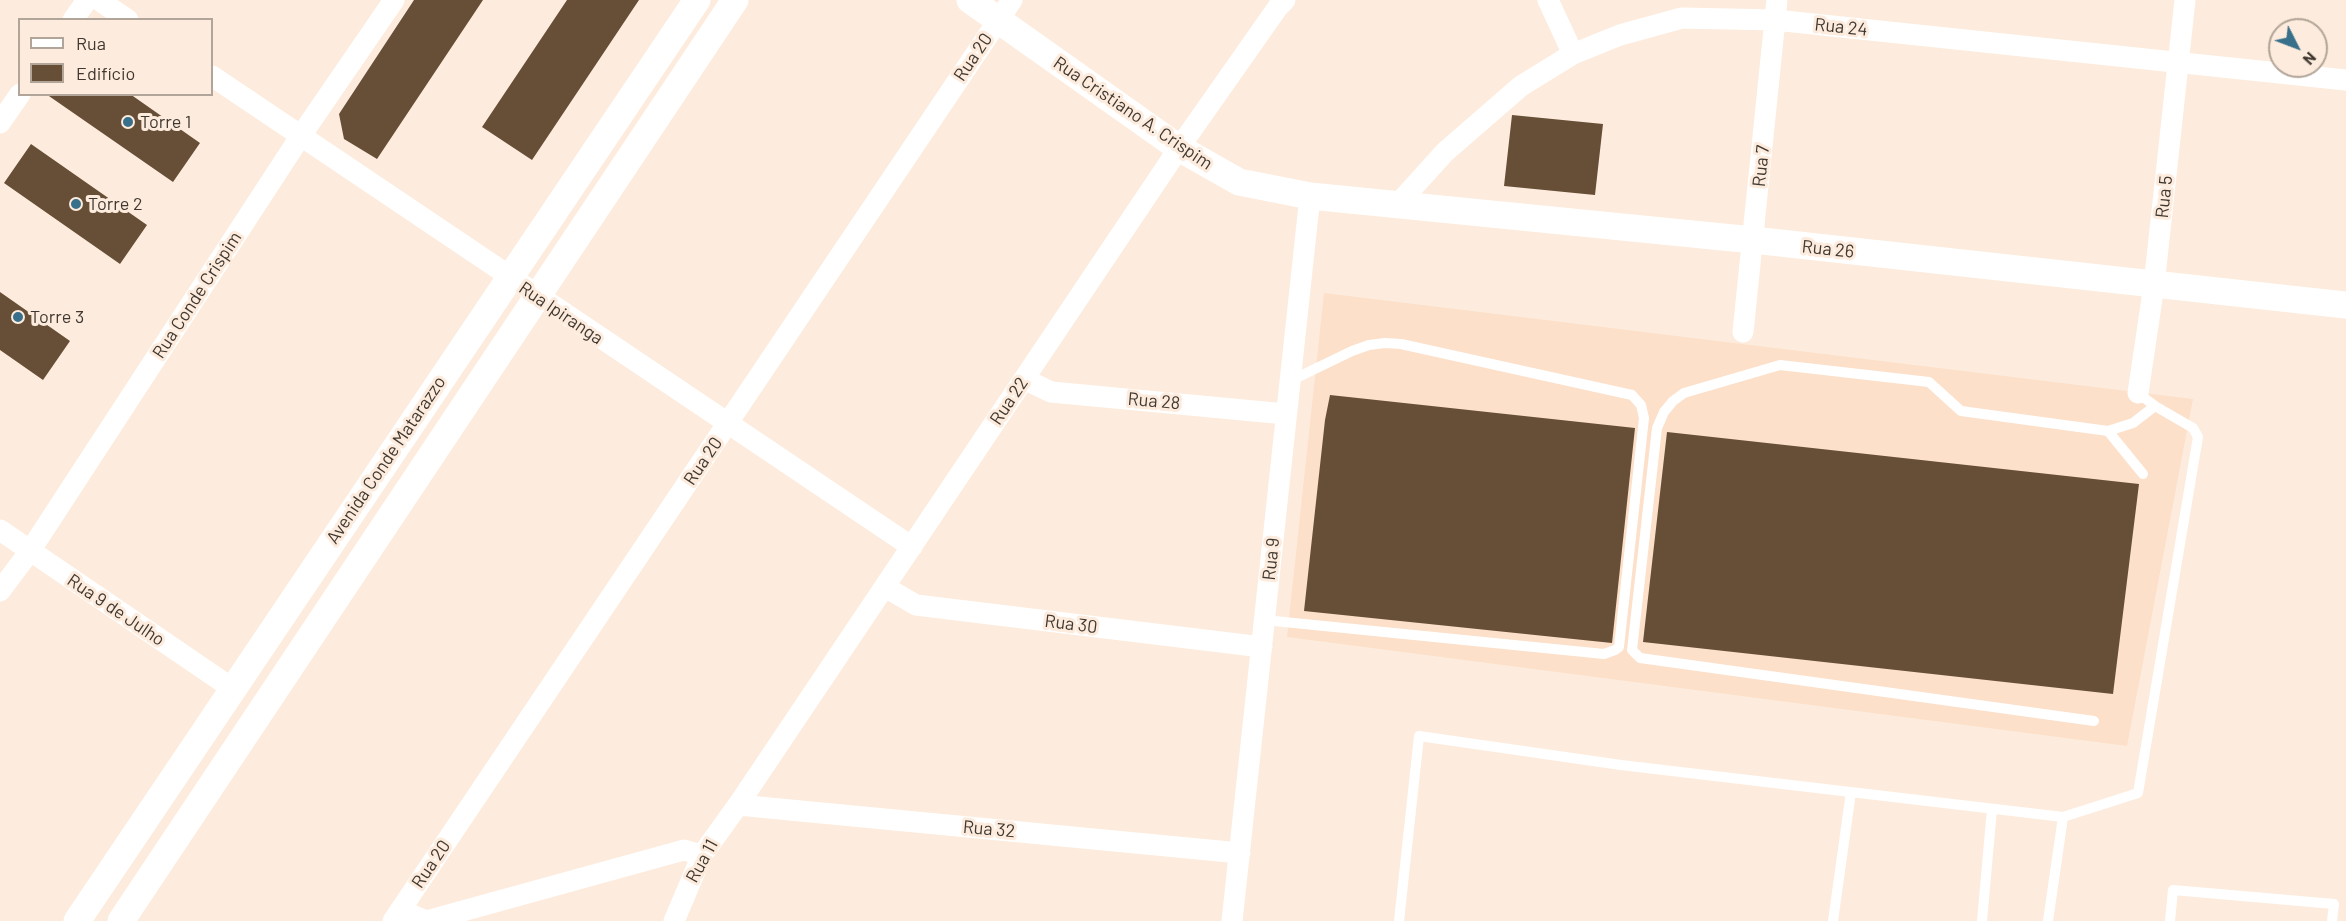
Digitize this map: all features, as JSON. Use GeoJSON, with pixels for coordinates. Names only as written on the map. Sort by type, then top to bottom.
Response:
{"type":"FeatureCollection","features":[{"type":"Feature","properties":{"kind":"street"},"geometry":{"type":"LineString","coordinates":[[74,18],[87,0]]}},
{"type":"Feature","properties":{"kind":"street"},"geometry":{"type":"LineString","coordinates":[[99,0],[125,18]]}},
{"type":"Feature","properties":{"kind":"street","name":"Rua Conde Crispim"},"geometry":{"type":"LineString","coordinates":[[0,591],[30,551],[300,136],[394,0]]}},
{"type":"Feature","properties":{"kind":"street","name":"Avenida Conde Matarazzo"},"geometry":{"type":"LineString","coordinates":[[77,921],[697,0]]}},
{"type":"Feature","properties":{"kind":"street","name":"Avenida Conde Matarazzo"},"geometry":{"type":"LineString","coordinates":[[121,921],[735,0]]}},
{"type":"Feature","properties":{"kind":"street","name":"Rua Cristiano A. Crispim"},"geometry":{"type":"LineString","coordinates":[[970,0],[1005,10],[1179,148],[1239,182],[1310,196]]}},
{"type":"Feature","properties":{"kind":"street","name":"Rua 22"},"geometry":{"type":"LineString","coordinates":[[738,805],[1179,148],[1285,0]]}},
{"type":"Feature","properties":{"kind":"street"},"geometry":{"type":"LineString","coordinates":[[1548,0],[1573,54]]}},
{"type":"Feature","properties":{"kind":"street","name":"Rua 5"},"geometry":{"type":"LineString","coordinates":[[2146,400],[2154,285],[2185,0]]}},
{"type":"Feature","properties":{"kind":"street","name":"Rua 20"},"geometry":{"type":"LineString","coordinates":[[397,916],[1005,10]]}},
{"type":"Feature","properties":{"kind":"street","name":"Rua 24"},"geometry":{"type":"LineString","coordinates":[[1397,205],[1445,152],[1521,86],[1573,54],[1620,35],[1682,18],[1776,10],[2178,62],[2346,80]]}},
{"type":"Feature","properties":{"kind":"street","name":"Rua 7"},"geometry":{"type":"LineString","coordinates":[[1743,332],[1776,10]]}},
{"type":"Feature","properties":{"kind":"street","name":"Rua Ipiranga"},"geometry":{"type":"LineString","coordinates":[[213,77],[912,547]]}},
{"type":"Feature","properties":{"kind":"street"},"geometry":{"type":"LineString","coordinates":[[0,123],[19,96]]}},
{"type":"Feature","properties":{"kind":"street","name":"Rua 26"},"geometry":{"type":"LineString","coordinates":[[1310,196],[1753,240],[2346,305]]}},
{"type":"Feature","properties":{"kind":"street","name":"Rua 9"},"geometry":{"type":"LineString","coordinates":[[1232,921],[1310,196]]}},
{"type":"Feature","properties":{"kind":"street","name":"Rua 28"},"geometry":{"type":"LineString","coordinates":[[1024,379],[1051,392],[1286,414]]}},
{"type":"Feature","properties":{"kind":"street","name":"Rua 9 de Julho"},"geometry":{"type":"LineString","coordinates":[[0,530],[232,689]]}},
{"type":"Feature","properties":{"kind":"street","name":"Rua 30"},"geometry":{"type":"LineString","coordinates":[[885,587],[916,605],[1262,647]]}},
{"type":"Feature","properties":{"kind":"street","name":"Rua 32"},"geometry":{"type":"LineString","coordinates":[[738,805],[1240,853]]}},
{"type":"Feature","properties":{"kind":"street","name":"Rua 11"},"geometry":{"type":"LineString","coordinates":[[674,921],[702,855],[738,805]]}},
{"type":"Feature","properties":{"kind":"street"},"geometry":{"type":"LineString","coordinates":[[397,916],[426,921],[684,850],[702,855]]}},
{"type":"Feature","properties":{"kind":"lane"},"geometry":{"type":"LineString","coordinates":[[1264,620],[1604,654],[1615,650],[1619,647],[1643,429],[1644,412],[1638,400],[1632,395],[1401,344],[1369,345],[1290,381]]}},
{"type":"Feature","properties":{"kind":"lane"},"geometry":{"type":"LineString","coordinates":[[1399,921],[1419,736],[1621,765],[2063,817],[2138,793],[2198,437],[2193,428],[2146,400],[2133,423],[2108,431],[1961,411],[1929,382],[1780,365],[1684,393],[1664,412],[1657,428],[1632,650],[1640,658],[1648,661],[2094,721]]}},
{"type":"Feature","properties":{"kind":"lane"},"geometry":{"type":"LineString","coordinates":[[2108,431],[2143,474]]}},
{"type":"Feature","properties":{"kind":"lane"},"geometry":{"type":"LineString","coordinates":[[1833,921],[1851,792]]}},
{"type":"Feature","properties":{"kind":"lane"},"geometry":{"type":"LineString","coordinates":[[1982,921],[1992,809]]}},
{"type":"Feature","properties":{"kind":"lane"},"geometry":{"type":"LineString","coordinates":[[2048,921],[2063,817]]}},
{"type":"Feature","properties":{"kind":"lane"},"geometry":{"type":"LineString","coordinates":[[2170,921],[2173,890],[2334,904],[2332,921]]}},
{"type":"Feature","properties":{"kind":"shaded area"},"geometry":{"type":"Polygon","coordinates":[[[1324,293],[2193,399],[2127,746],[1287,637],[1324,293]]]}},
{"type":"Feature","properties":{"kind":"building"},"geometry":{"type":"Polygon","coordinates":[[[414,0],[483,0],[377,159],[344,139],[339,114],[414,0]]]}},
{"type":"Feature","properties":{"kind":"building"},"geometry":{"type":"Polygon","coordinates":[[[567,0],[639,0],[532,160],[482,127],[567,0]]]}},
{"type":"Feature","properties":{"kind":"building","name":"Torre 1"},"geometry":{"type":"Polygon","coordinates":[[[49,96],[133,96],[200,143],[173,182],[49,96]]]}},
{"type":"Feature","properties":{"kind":"building"},"geometry":{"type":"Polygon","coordinates":[[[1512,115],[1603,124],[1595,195],[1504,186],[1512,115]]]}},
{"type":"Feature","properties":{"kind":"building","name":"Torre 2"},"geometry":{"type":"Polygon","coordinates":[[[31,144],[147,225],[120,264],[4,183],[31,144]]]}},
{"type":"Feature","properties":{"kind":"building","name":"Torre 3"},"geometry":{"type":"Polygon","coordinates":[[[0,292],[70,341],[43,380],[0,350],[0,292]]]}},
{"type":"Feature","properties":{"kind":"building"},"geometry":{"type":"Polygon","coordinates":[[[1330,395],[1635,428],[1612,643],[1304,611],[1325,420],[1330,395]]]}},
{"type":"Feature","properties":{"kind":"building"},"geometry":{"type":"Polygon","coordinates":[[[1667,432],[2139,484],[2113,694],[1643,642],[1667,432]]]}},
{"type":"Feature","properties":{"kind":"place","name":"Torre 1"},"geometry":{"type":"Point","coordinates":[128,122]}},
{"type":"Feature","properties":{"kind":"place","name":"Torre 2"},"geometry":{"type":"Point","coordinates":[76,204]}},
{"type":"Feature","properties":{"kind":"place","name":"Torre 3"},"geometry":{"type":"Point","coordinates":[18,317]}}]}
